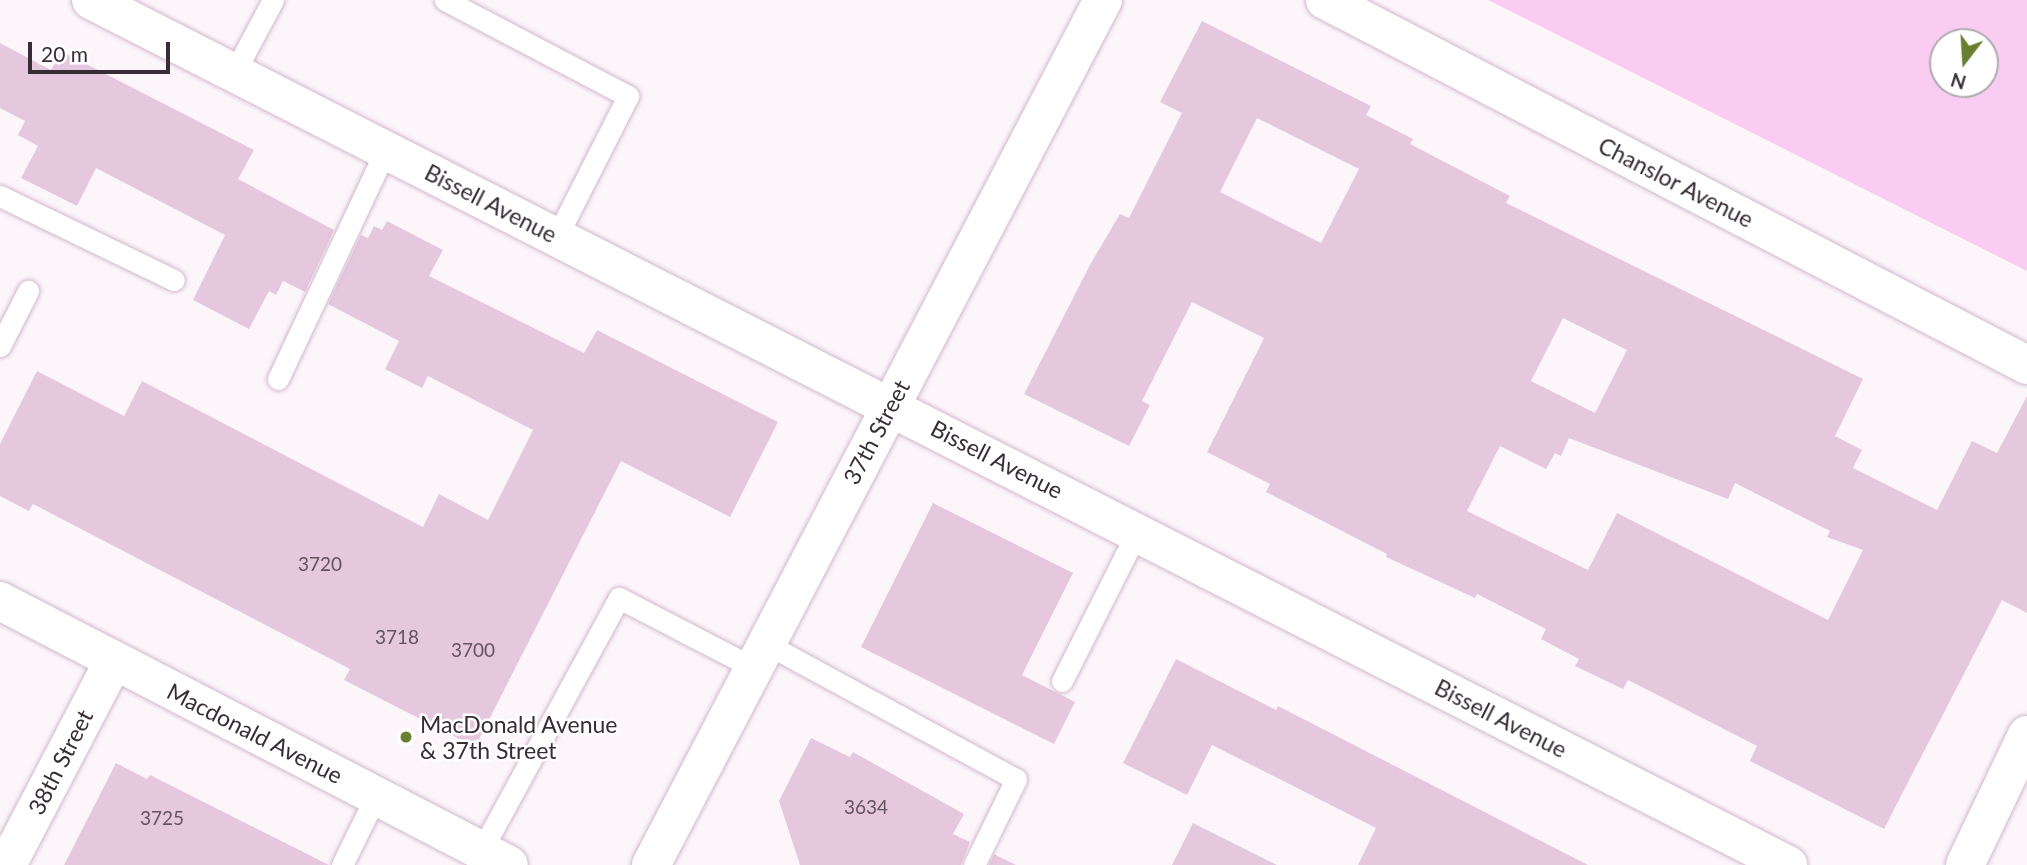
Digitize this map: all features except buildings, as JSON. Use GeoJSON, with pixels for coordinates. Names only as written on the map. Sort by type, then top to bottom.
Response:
{"type":"FeatureCollection","features":[{"type":"Feature","properties":{"kind":"street","name":"Bissell Avenue"},"geometry":{"type":"LineString","coordinates":[[91,0],[891,405],[1788,865]]}},
{"type":"Feature","properties":{"kind":"street","name":"37th Street"},"geometry":{"type":"LineString","coordinates":[[651,865],[1103,0]]}},
{"type":"Feature","properties":{"kind":"street","name":"Chanslor Avenue"},"geometry":{"type":"LineString","coordinates":[[1325,0],[2027,365]]}},
{"type":"Feature","properties":{"kind":"street","name":"Macdonald Avenue"},"geometry":{"type":"LineString","coordinates":[[0,601],[495,858]]}},
{"type":"Feature","properties":{"kind":"street","name":"38th Street"},"geometry":{"type":"LineString","coordinates":[[7,865],[114,660]]}},
{"type":"Feature","properties":{"kind":"street"},"geometry":{"type":"LineString","coordinates":[[1965,865],[2027,735]]}},
{"type":"Feature","properties":{"kind":"lane"},"geometry":{"type":"LineString","coordinates":[[234,73],[273,0]]}},
{"type":"Feature","properties":{"kind":"lane"},"geometry":{"type":"LineString","coordinates":[[445,0],[628,96],[557,236]]}},
{"type":"Feature","properties":{"kind":"lane"},"geometry":{"type":"LineString","coordinates":[[278,379],[386,149]]}},
{"type":"Feature","properties":{"kind":"lane"},"geometry":{"type":"LineString","coordinates":[[0,196],[174,280]]}},
{"type":"Feature","properties":{"kind":"lane"},"geometry":{"type":"LineString","coordinates":[[0,346],[28,291]]}},
{"type":"Feature","properties":{"kind":"lane"},"geometry":{"type":"LineString","coordinates":[[1062,681],[1137,532]]}},
{"type":"Feature","properties":{"kind":"lane"},"geometry":{"type":"LineString","coordinates":[[495,858],[620,598],[759,655],[1016,779],[974,865]]}},
{"type":"Feature","properties":{"kind":"lane"},"geometry":{"type":"LineString","coordinates":[[342,865],[376,796]]}},
{"type":"Feature","properties":{"kind":"shaded area"},"geometry":{"type":"Polygon","coordinates":[[[1488,0],[2027,0],[2027,271],[1488,0]]]}},
{"type":"Feature","properties":{"kind":"place","name":"MacDonald Avenue & 37th Street"},"geometry":{"type":"Point","coordinates":[406,737]}}]}
